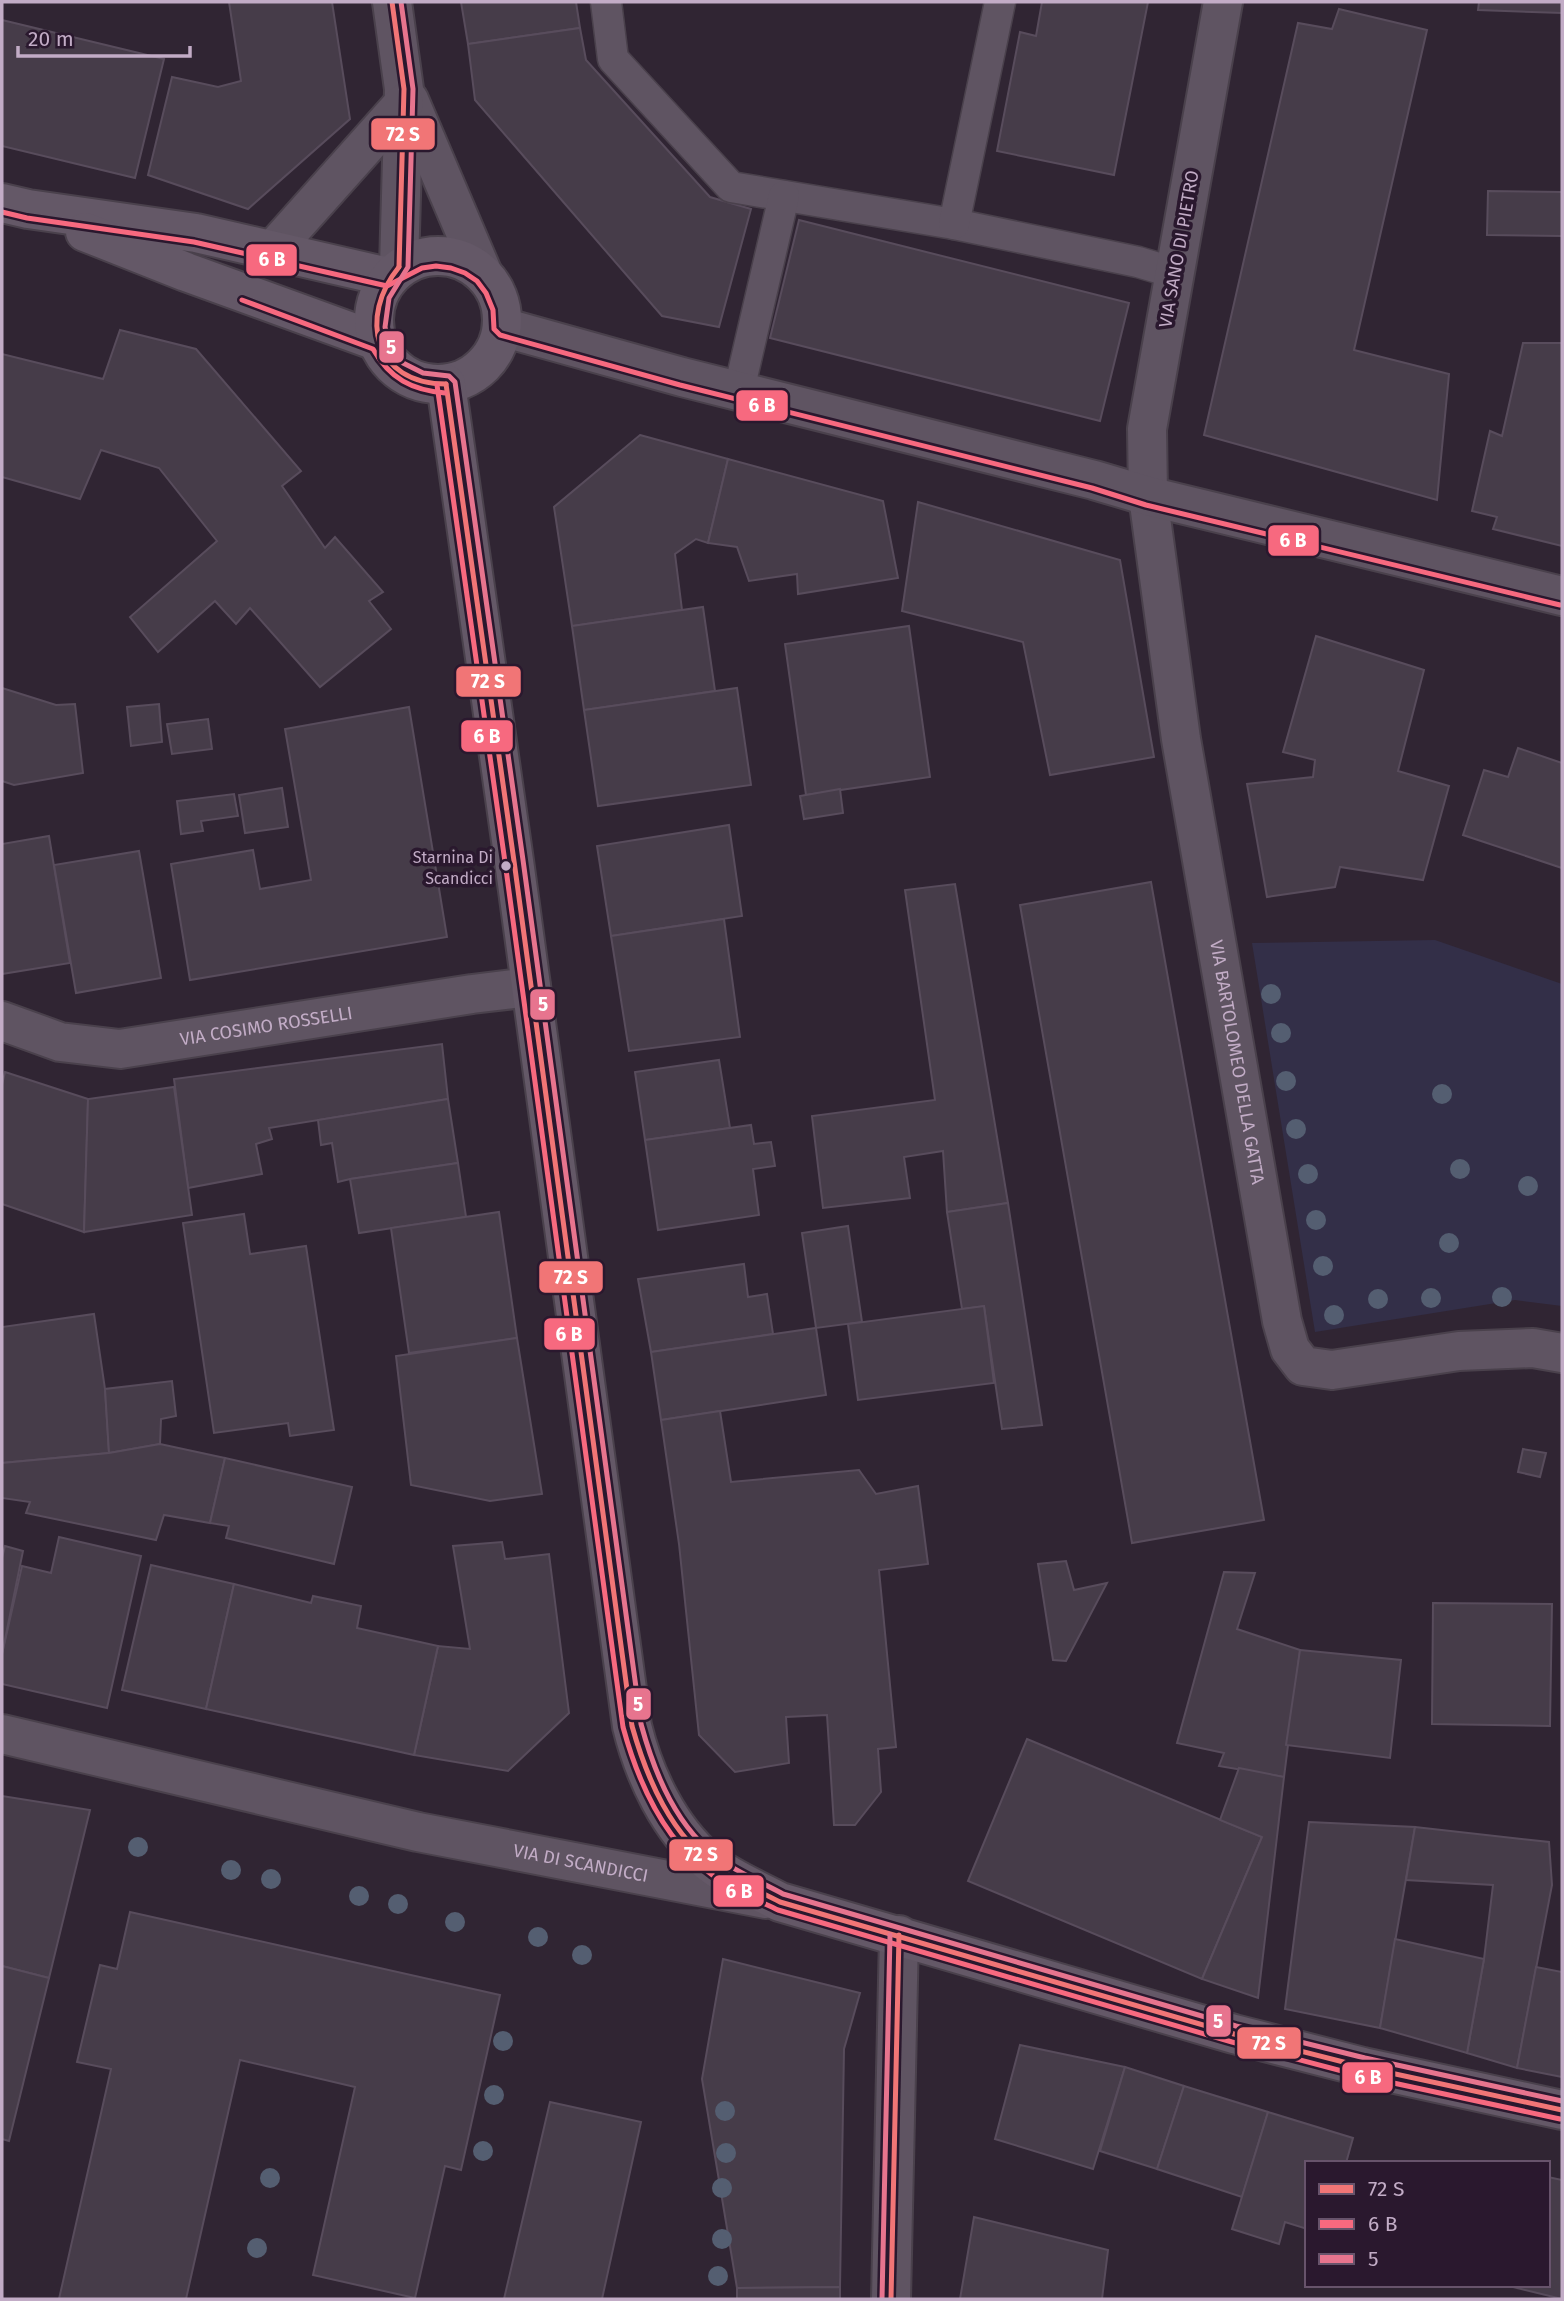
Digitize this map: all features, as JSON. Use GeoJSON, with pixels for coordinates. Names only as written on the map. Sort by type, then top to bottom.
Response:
{"type":"FeatureCollection","features":[{"type":"Feature","properties":{"kind":"street"},"geometry":{"type":"LineString","coordinates":[[15,206],[196,233],[394,272],[429,257],[449,256],[467,262],[483,274],[495,289],[502,308],[502,327],[499,342],[484,366],[460,381],[429,384],[405,374],[387,357],[375,328],[378,298],[394,272],[404,96],[392,2]]}},
{"type":"Feature","properties":{"kind":"street","name":"VIA SANO DI PIETRO"},"geometry":{"type":"LineString","coordinates":[[1148,496],[1147,429],[1223,2]]}},
{"type":"Feature","properties":{"kind":"street"},"geometry":{"type":"LineString","coordinates":[[273,250],[404,96]]}},
{"type":"Feature","properties":{"kind":"street"},"geometry":{"type":"LineString","coordinates":[[404,96],[483,274]]}},
{"type":"Feature","properties":{"kind":"street"},"geometry":{"type":"LineString","coordinates":[[15,206],[379,342]]}},
{"type":"Feature","properties":{"kind":"street"},"geometry":{"type":"LineString","coordinates":[[502,327],[682,377],[1094,480],[1148,496],[1562,596]]}},
{"type":"Feature","properties":{"kind":"street"},"geometry":{"type":"LineString","coordinates":[[446,384],[636,1742],[651,1781],[688,1840],[708,1861],[733,1878],[780,1902]]}},
{"type":"Feature","properties":{"kind":"street","name":"VIA BARTOLOMEO DELLA GATTA"},"geometry":{"type":"LineString","coordinates":[[1148,496],[1181,739],[1279,1308],[1290,1349],[1303,1366],[1332,1370],[1459,1351],[1533,1348],[1562,1353]]}},
{"type":"Feature","properties":{"kind":"street","name":"VIA COSIMO ROSSELLI"},"geometry":{"type":"LineString","coordinates":[[2,1021],[61,1042],[120,1049],[531,987]]}},
{"type":"Feature","properties":{"kind":"street","name":"VIA DI SCANDICCI"},"geometry":{"type":"LineString","coordinates":[[2,1734],[418,1832],[780,1902],[1234,2034],[1363,2067],[1562,2110]]}},
{"type":"Feature","properties":{"kind":"street"},"geometry":{"type":"LineString","coordinates":[[891,2299],[899,1935]]}},
{"type":"Feature","properties":{"kind":"lane"},"geometry":{"type":"LineString","coordinates":[[606,2],[613,59],[731,187],[954,223],[1138,262],[1175,273]]}},
{"type":"Feature","properties":{"kind":"lane"},"geometry":{"type":"LineString","coordinates":[[954,223],[1000,2]]}},
{"type":"Feature","properties":{"kind":"lane"},"geometry":{"type":"LineString","coordinates":[[739,390],[784,196]]}},
{"type":"Feature","properties":{"kind":"shaded area"},"geometry":{"type":"Polygon","coordinates":[[[1435,940],[1562,984],[1562,1306],[1515,1300],[1315,1332],[1252,943],[1435,940]]]}},
{"type":"Feature","properties":{"kind":"building"},"geometry":{"type":"Polygon","coordinates":[[[229,2],[332,2],[350,119],[248,209],[148,175],[172,77],[218,87],[241,81],[229,2]]]}},
{"type":"Feature","properties":{"kind":"building"},"geometry":{"type":"Polygon","coordinates":[[[461,2],[576,2],[580,28],[468,44],[461,2]]]}},
{"type":"Feature","properties":{"kind":"building"},"geometry":{"type":"Polygon","coordinates":[[[1042,2],[1148,2],[1114,175],[997,151],[1020,32],[1036,36],[1042,2]]]}},
{"type":"Feature","properties":{"kind":"building"},"geometry":{"type":"Polygon","coordinates":[[[1479,2],[1562,2],[1562,13],[1478,10],[1479,2]]]}},
{"type":"Feature","properties":{"kind":"building"},"geometry":{"type":"Polygon","coordinates":[[[1339,9],[1427,30],[1354,350],[1449,374],[1437,500],[1204,435],[1298,23],[1332,29],[1339,9]]]}},
{"type":"Feature","properties":{"kind":"building"},"geometry":{"type":"Polygon","coordinates":[[[2,20],[164,59],[135,178],[2,146],[2,20]]]}},
{"type":"Feature","properties":{"kind":"building"},"geometry":{"type":"Polygon","coordinates":[[[580,28],[586,60],[710,197],[751,209],[719,327],[662,316],[475,100],[468,44],[580,28]]]}},
{"type":"Feature","properties":{"kind":"building"},"geometry":{"type":"Polygon","coordinates":[[[1488,191],[1562,192],[1562,236],[1487,235],[1488,191]]]}},
{"type":"Feature","properties":{"kind":"building"},"geometry":{"type":"Polygon","coordinates":[[[799,220],[1129,303],[1100,421],[770,338],[799,220]]]}},
{"type":"Feature","properties":{"kind":"building"},"geometry":{"type":"Polygon","coordinates":[[[120,330],[196,349],[301,471],[282,486],[325,548],[335,537],[383,592],[369,601],[391,629],[320,687],[250,608],[236,624],[215,601],[158,652],[130,617],[217,541],[159,468],[101,450],[80,499],[2,477],[2,354],[103,379],[120,330]]]}},
{"type":"Feature","properties":{"kind":"building"},"geometry":{"type":"Polygon","coordinates":[[[1523,343],[1562,343],[1562,546],[1493,529],[1497,517],[1472,511],[1490,431],[1502,436],[1523,343]]]}},
{"type":"Feature","properties":{"kind":"building"},"geometry":{"type":"Polygon","coordinates":[[[640,435],[728,459],[708,543],[696,539],[675,554],[682,610],[572,626],[554,507],[640,435]]]}},
{"type":"Feature","properties":{"kind":"building"},"geometry":{"type":"Polygon","coordinates":[[[728,459],[883,501],[898,578],[798,594],[797,574],[749,581],[737,547],[708,543],[728,459]]]}},
{"type":"Feature","properties":{"kind":"building"},"geometry":{"type":"Polygon","coordinates":[[[918,502],[1120,560],[1154,757],[1050,775],[1023,642],[902,611],[918,502]]]}},
{"type":"Feature","properties":{"kind":"building"},"geometry":{"type":"Polygon","coordinates":[[[703,607],[715,691],[584,710],[572,626],[703,607]]]}},
{"type":"Feature","properties":{"kind":"building"},"geometry":{"type":"Polygon","coordinates":[[[909,626],[930,777],[806,795],[785,644],[909,626]]]}},
{"type":"Feature","properties":{"kind":"building"},"geometry":{"type":"Polygon","coordinates":[[[1316,636],[1424,670],[1398,771],[1449,786],[1423,880],[1340,867],[1335,887],[1267,897],[1247,784],[1313,777],[1315,760],[1283,752],[1316,636]]]}},
{"type":"Feature","properties":{"kind":"building"},"geometry":{"type":"Polygon","coordinates":[[[2,688],[56,705],[75,704],[83,773],[14,785],[2,781],[2,688]]]}},
{"type":"Feature","properties":{"kind":"building"},"geometry":{"type":"Polygon","coordinates":[[[737,688],[751,785],[598,806],[584,710],[737,688]]]}},
{"type":"Feature","properties":{"kind":"building"},"geometry":{"type":"Polygon","coordinates":[[[159,704],[162,742],[131,746],[127,707],[159,704]]]}},
{"type":"Feature","properties":{"kind":"building"},"geometry":{"type":"Polygon","coordinates":[[[409,707],[447,937],[190,980],[171,864],[253,850],[260,889],[311,880],[285,729],[409,707]]]}},
{"type":"Feature","properties":{"kind":"building"},"geometry":{"type":"Polygon","coordinates":[[[208,719],[212,749],[172,754],[167,724],[208,719]]]}},
{"type":"Feature","properties":{"kind":"building"},"geometry":{"type":"Polygon","coordinates":[[[1518,748],[1562,763],[1562,868],[1463,835],[1484,770],[1508,777],[1518,748]]]}},
{"type":"Feature","properties":{"kind":"building"},"geometry":{"type":"Polygon","coordinates":[[[282,788],[288,827],[245,833],[239,795],[282,788]]]}},
{"type":"Feature","properties":{"kind":"building"},"geometry":{"type":"Polygon","coordinates":[[[840,789],[843,813],[804,819],[800,796],[840,789]]]}},
{"type":"Feature","properties":{"kind":"building"},"geometry":{"type":"Polygon","coordinates":[[[234,794],[238,816],[201,821],[203,831],[181,834],[177,801],[234,794]]]}},
{"type":"Feature","properties":{"kind":"building"},"geometry":{"type":"Polygon","coordinates":[[[729,825],[742,916],[611,936],[597,846],[729,825]]]}},
{"type":"Feature","properties":{"kind":"building"},"geometry":{"type":"Polygon","coordinates":[[[49,836],[70,963],[2,974],[2,844],[49,836]]]}},
{"type":"Feature","properties":{"kind":"building"},"geometry":{"type":"Polygon","coordinates":[[[139,851],[161,978],[76,993],[54,865],[139,851]]]}},
{"type":"Feature","properties":{"kind":"building"},"geometry":{"type":"Polygon","coordinates":[[[1151,882],[1264,1520],[1132,1543],[1020,905],[1151,882]]]}},
{"type":"Feature","properties":{"kind":"building"},"geometry":{"type":"Polygon","coordinates":[[[955,884],[1008,1203],[947,1212],[943,1151],[904,1157],[910,1198],[823,1208],[812,1116],[935,1100],[905,890],[955,884]]]}},
{"type":"Feature","properties":{"kind":"building"},"geometry":{"type":"Polygon","coordinates":[[[724,919],[740,1037],[629,1051],[611,936],[724,919]]]}},
{"type":"Feature","properties":{"kind":"building"},"geometry":{"type":"Polygon","coordinates":[[[442,1044],[448,1099],[269,1128],[272,1139],[256,1144],[262,1174],[188,1188],[174,1079],[442,1044]]]}},
{"type":"Feature","properties":{"kind":"building"},"geometry":{"type":"Polygon","coordinates":[[[719,1060],[730,1128],[645,1140],[635,1072],[719,1060]]]}},
{"type":"Feature","properties":{"kind":"building"},"geometry":{"type":"Polygon","coordinates":[[[5,1072],[88,1099],[84,1232],[2,1204],[2,1085],[5,1072]]]}},
{"type":"Feature","properties":{"kind":"building"},"geometry":{"type":"Polygon","coordinates":[[[174,1087],[192,1215],[84,1232],[88,1099],[174,1087]]]}},
{"type":"Feature","properties":{"kind":"building"},"geometry":{"type":"Polygon","coordinates":[[[448,1099],[458,1163],[338,1182],[332,1143],[321,1145],[318,1120],[448,1099]]]}},
{"type":"Feature","properties":{"kind":"building"},"geometry":{"type":"Polygon","coordinates":[[[751,1125],[754,1144],[771,1142],[775,1166],[753,1169],[759,1215],[658,1230],[645,1140],[751,1125]]]}},
{"type":"Feature","properties":{"kind":"building"},"geometry":{"type":"Polygon","coordinates":[[[458,1163],[466,1217],[359,1233],[350,1179],[458,1163]]]}},
{"type":"Feature","properties":{"kind":"building"},"geometry":{"type":"Polygon","coordinates":[[[1008,1203],[1042,1425],[1002,1429],[984,1306],[962,1309],[947,1212],[1008,1203]]]}},
{"type":"Feature","properties":{"kind":"building"},"geometry":{"type":"Polygon","coordinates":[[[499,1212],[517,1338],[409,1353],[391,1228],[499,1212]]]}},
{"type":"Feature","properties":{"kind":"building"},"geometry":{"type":"Polygon","coordinates":[[[244,1214],[250,1254],[306,1246],[334,1430],[290,1436],[288,1423],[214,1433],[183,1223],[244,1214]]]}},
{"type":"Feature","properties":{"kind":"building"},"geometry":{"type":"Polygon","coordinates":[[[848,1226],[862,1322],[816,1328],[802,1233],[848,1226]]]}},
{"type":"Feature","properties":{"kind":"building"},"geometry":{"type":"Polygon","coordinates":[[[744,1264],[748,1297],[767,1294],[773,1334],[651,1352],[638,1279],[744,1264]]]}},
{"type":"Feature","properties":{"kind":"building"},"geometry":{"type":"Polygon","coordinates":[[[984,1306],[994,1383],[858,1400],[848,1324],[984,1306]]]}},
{"type":"Feature","properties":{"kind":"building"},"geometry":{"type":"Polygon","coordinates":[[[94,1314],[105,1389],[109,1453],[2,1463],[2,1327],[94,1314]]]}},
{"type":"Feature","properties":{"kind":"building"},"geometry":{"type":"Polygon","coordinates":[[[816,1328],[826,1395],[661,1420],[651,1352],[816,1328]]]}},
{"type":"Feature","properties":{"kind":"building"},"geometry":{"type":"Polygon","coordinates":[[[517,1338],[542,1494],[490,1501],[411,1485],[396,1356],[517,1338]]]}},
{"type":"Feature","properties":{"kind":"building"},"geometry":{"type":"Polygon","coordinates":[[[172,1381],[176,1416],[161,1419],[160,1444],[109,1453],[105,1389],[172,1381]]]}},
{"type":"Feature","properties":{"kind":"building"},"geometry":{"type":"Polygon","coordinates":[[[720,1411],[731,1482],[859,1470],[876,1494],[918,1486],[928,1564],[879,1570],[896,1747],[878,1749],[881,1792],[855,1825],[834,1825],[827,1715],[786,1717],[789,1763],[735,1772],[699,1735],[679,1544],[661,1420],[720,1411]]]}},
{"type":"Feature","properties":{"kind":"building"},"geometry":{"type":"Polygon","coordinates":[[[160,1444],[225,1458],[210,1523],[164,1515],[156,1540],[26,1513],[30,1502],[2,1498],[2,1463],[109,1453],[160,1444]]]}},
{"type":"Feature","properties":{"kind":"building"},"geometry":{"type":"Polygon","coordinates":[[[1523,1449],[1546,1453],[1540,1477],[1518,1472],[1523,1449]]]}},
{"type":"Feature","properties":{"kind":"building"},"geometry":{"type":"Polygon","coordinates":[[[225,1458],[352,1487],[334,1564],[226,1538],[229,1526],[210,1523],[225,1458]]]}},
{"type":"Feature","properties":{"kind":"building"},"geometry":{"type":"Polygon","coordinates":[[[59,1537],[141,1556],[107,1708],[2,1684],[2,1654],[22,1566],[51,1573],[59,1537]]]}},
{"type":"Feature","properties":{"kind":"building"},"geometry":{"type":"Polygon","coordinates":[[[502,1542],[505,1559],[549,1554],[569,1713],[508,1771],[414,1755],[438,1646],[470,1649],[453,1546],[502,1542]]]}},
{"type":"Feature","properties":{"kind":"building"},"geometry":{"type":"Polygon","coordinates":[[[5,1546],[23,1551],[2,1654],[2,1558],[5,1546]]]}},
{"type":"Feature","properties":{"kind":"building"},"geometry":{"type":"Polygon","coordinates":[[[1066,1561],[1074,1590],[1107,1583],[1066,1661],[1053,1660],[1038,1564],[1066,1561]]]}},
{"type":"Feature","properties":{"kind":"building"},"geometry":{"type":"Polygon","coordinates":[[[151,1565],[234,1584],[206,1709],[122,1690],[151,1565]]]}},
{"type":"Feature","properties":{"kind":"building"},"geometry":{"type":"Polygon","coordinates":[[[1224,1572],[1255,1573],[1237,1629],[1300,1650],[1284,1777],[1219,1766],[1224,1753],[1177,1743],[1224,1572]]]}},
{"type":"Feature","properties":{"kind":"building"},"geometry":{"type":"Polygon","coordinates":[[[234,1584],[311,1603],[313,1596],[361,1606],[357,1628],[438,1646],[414,1755],[206,1709],[234,1584]]]}},
{"type":"Feature","properties":{"kind":"building"},"geometry":{"type":"Polygon","coordinates":[[[1433,1603],[1552,1604],[1550,1726],[1432,1724],[1433,1603]]]}},
{"type":"Feature","properties":{"kind":"building"},"geometry":{"type":"Polygon","coordinates":[[[1300,1650],[1401,1660],[1390,1758],[1286,1745],[1300,1650]]]}},
{"type":"Feature","properties":{"kind":"building"},"geometry":{"type":"Polygon","coordinates":[[[1027,1739],[1262,1837],[1202,1979],[968,1881],[1027,1739]]]}},
{"type":"Feature","properties":{"kind":"building"},"geometry":{"type":"Polygon","coordinates":[[[1239,1768],[1284,1777],[1258,1998],[1202,1979],[1262,1837],[1220,1820],[1239,1768]]]}},
{"type":"Feature","properties":{"kind":"building"},"geometry":{"type":"Polygon","coordinates":[[[2,1796],[90,1810],[49,1978],[2,1966],[2,1796]]]}},
{"type":"Feature","properties":{"kind":"building"},"geometry":{"type":"Polygon","coordinates":[[[1309,1822],[1415,1827],[1380,2028],[1285,2009],[1309,1822]]]}},
{"type":"Feature","properties":{"kind":"building"},"geometry":{"type":"Polygon","coordinates":[[[1415,1827],[1549,1842],[1552,1885],[1517,2068],[1467,2053],[1484,1959],[1493,1885],[1406,1880],[1415,1827]]]}},
{"type":"Feature","properties":{"kind":"building"},"geometry":{"type":"Polygon","coordinates":[[[130,1912],[500,1995],[461,2170],[445,2166],[415,2298],[313,2275],[355,2087],[240,2060],[186,2299],[59,2299],[111,2069],[77,2062],[100,1965],[117,1969],[130,1912]]]}},
{"type":"Feature","properties":{"kind":"building"},"geometry":{"type":"Polygon","coordinates":[[[1395,1939],[1484,1959],[1467,2053],[1380,2028],[1395,1939]]]}},
{"type":"Feature","properties":{"kind":"building"},"geometry":{"type":"Polygon","coordinates":[[[723,1959],[860,1993],[844,2049],[840,2287],[737,2288],[702,2079],[723,1959]]]}},
{"type":"Feature","properties":{"kind":"building"},"geometry":{"type":"Polygon","coordinates":[[[2,1966],[49,1978],[9,2141],[2,2139],[2,1966]]]}},
{"type":"Feature","properties":{"kind":"building"},"geometry":{"type":"Polygon","coordinates":[[[1536,1967],[1562,1972],[1562,2077],[1517,2068],[1536,1967]]]}},
{"type":"Feature","properties":{"kind":"building"},"geometry":{"type":"Polygon","coordinates":[[[1020,2045],[1125,2067],[1093,2169],[995,2139],[1020,2045]]]}},
{"type":"Feature","properties":{"kind":"building"},"geometry":{"type":"Polygon","coordinates":[[[1125,2067],[1184,2086],[1157,2169],[1100,2151],[1125,2067]]]}},
{"type":"Feature","properties":{"kind":"building"},"geometry":{"type":"Polygon","coordinates":[[[1184,2086],[1268,2112],[1242,2197],[1157,2169],[1184,2086]]]}},
{"type":"Feature","properties":{"kind":"building"},"geometry":{"type":"Polygon","coordinates":[[[550,2102],[641,2122],[602,2299],[504,2299],[550,2102]]]}},
{"type":"Feature","properties":{"kind":"building"},"geometry":{"type":"Polygon","coordinates":[[[1268,2112],[1353,2138],[1347,2161],[1305,2161],[1305,2228],[1285,2222],[1279,2244],[1232,2229],[1268,2112]]]}},
{"type":"Feature","properties":{"kind":"building"},"geometry":{"type":"Polygon","coordinates":[[[1550,2177],[1562,2180],[1562,2299],[1513,2287],[1550,2287],[1550,2177]]]}},
{"type":"Feature","properties":{"kind":"building"},"geometry":{"type":"Polygon","coordinates":[[[974,2217],[1108,2250],[1102,2299],[960,2299],[974,2217]]]}},
{"type":"Feature","properties":{"kind":"building"},"geometry":{"type":"Polygon","coordinates":[[[840,2287],[840,2299],[737,2299],[737,2288],[840,2287]]]}},
{"type":"Feature","properties":{"kind":"transit line"},"geometry":{"type":"LineString","coordinates":[[392,2],[404,89],[399,267]]}},
{"type":"Feature","properties":{"kind":"transit line","name":"5"},"geometry":{"type":"LineString","coordinates":[[401,2],[413,89],[408,267],[389,298],[385,327],[394,353],[403,363],[423,373],[449,376],[455,382],[641,1724],[653,1762],[670,1800],[680,1817],[706,1848],[729,1866],[783,1894],[1236,2026],[1365,2058],[1562,2101]]}},
{"type":"Feature","properties":{"kind":"transit line"},"geometry":{"type":"LineString","coordinates":[[2,212],[194,242],[387,286],[422,268],[451,268],[477,281],[486,293],[493,310],[494,329],[500,335],[680,385],[1092,488],[1146,505],[1560,605]]}},
{"type":"Feature","properties":{"kind":"transit line"},"geometry":{"type":"LineString","coordinates":[[399,267],[386,286],[379,306],[377,326],[380,344],[389,360],[403,373],[422,381],[446,384]]}},
{"type":"Feature","properties":{"kind":"transit line"},"geometry":{"type":"LineString","coordinates":[[242,300],[373,349],[387,368],[403,381],[422,389],[445,393]]}},
{"type":"Feature","properties":{"kind":"transit line"},"geometry":{"type":"LineString","coordinates":[[446,384],[632,1726],[653,1786],[674,1823],[701,1855],[718,1868],[780,1902],[1234,2034],[1363,2067],[1562,2110]]}},
{"type":"Feature","properties":{"kind":"transit line"},"geometry":{"type":"LineString","coordinates":[[437,385],[623,1727],[645,1789],[666,1827],[694,1860],[711,1874],[778,1910],[1232,2042],[1361,2076],[1560,2119]]}},
{"type":"Feature","properties":{"kind":"transit line","name":"5"},"geometry":{"type":"LineString","coordinates":[[882,2299],[890,1935]]}},
{"type":"Feature","properties":{"kind":"transit line"},"geometry":{"type":"LineString","coordinates":[[891,2299],[899,1935]]}},
{"type":"Feature","properties":{"kind":"place","name":"Starnina Di Scandicci"},"geometry":{"type":"Point","coordinates":[506,866]}}]}
